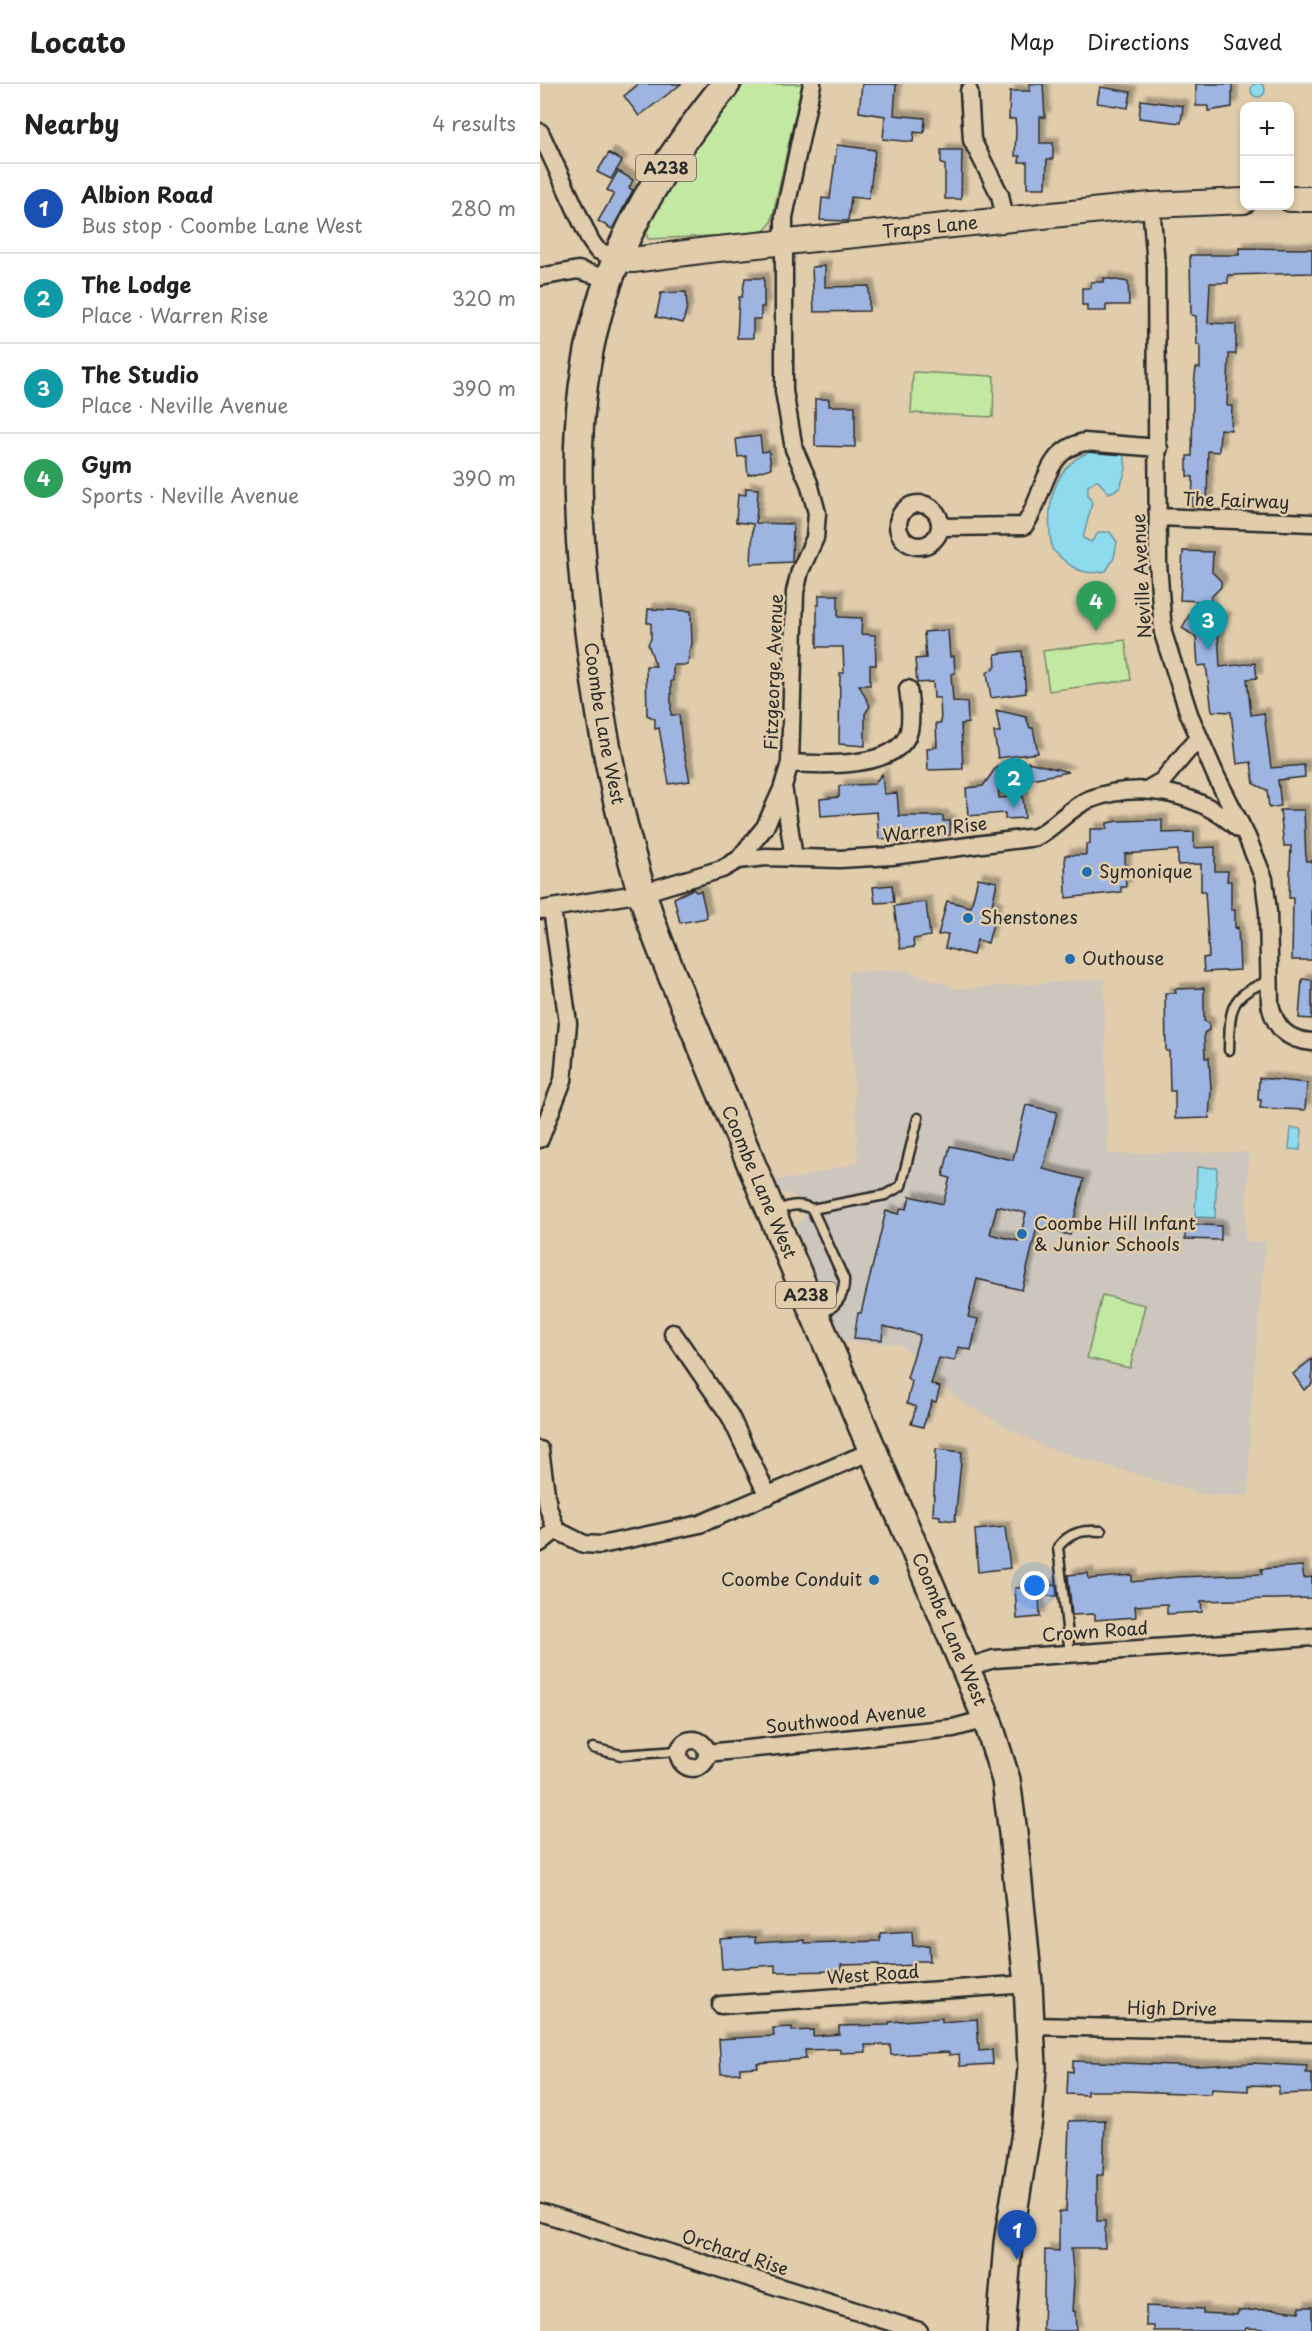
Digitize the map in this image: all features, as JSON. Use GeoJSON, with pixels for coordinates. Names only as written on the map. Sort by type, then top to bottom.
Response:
{"type":"FeatureCollection","features":[{"type":"Feature","properties":{"kind":"main road","name":"Coombe Lane West"},"geometry":{"type":"LineString","coordinates":[[726,84],[656,185],[613,269],[591,340],[579,417],[578,519],[587,618],[601,725],[616,798],[642,893],[657,936],[771,1212],[987,1719],[1006,1780],[1028,1984],[1030,2026],[1028,2120],[1012,2209],[1001,2331]]}},
{"type":"Feature","properties":{"kind":"main road"},"geometry":{"type":"LineString","coordinates":[[1294,200],[1312,199]]}},
{"type":"Feature","properties":{"kind":"main road","name":"Traps Lane"},"geometry":{"type":"LineString","coordinates":[[613,269],[633,260],[1005,219],[1150,205],[1240,201]]}},
{"type":"Feature","properties":{"kind":"street"},"geometry":{"type":"LineString","coordinates":[[784,243],[784,217],[812,84]]}},
{"type":"Feature","properties":{"kind":"street"},"geometry":{"type":"LineString","coordinates":[[969,91],[972,140],[1000,195],[1005,219]]}},
{"type":"Feature","properties":{"kind":"street"},"geometry":{"type":"LineString","coordinates":[[540,132],[590,240],[613,269]]}},
{"type":"Feature","properties":{"kind":"street","name":"Neville Avenue"},"geometry":{"type":"LineString","coordinates":[[1150,205],[1156,265],[1158,563],[1162,633],[1198,738],[1247,837],[1267,896],[1270,1004],[1276,1024],[1290,1038],[1312,1042]]}},
{"type":"Feature","properties":{"kind":"street","name":"Fitzgeorge Avenue"},"geometry":{"type":"LineString","coordinates":[[784,243],[784,391],[794,449],[809,483],[818,513],[815,538],[800,571],[795,592],[790,763],[783,786],[794,858]]}},
{"type":"Feature","properties":{"kind":"street"},"geometry":{"type":"LineString","coordinates":[[540,277],[578,270],[613,269]]}},
{"type":"Feature","properties":{"kind":"street"},"geometry":{"type":"LineString","coordinates":[[940,526],[1024,526],[1033,512],[1050,466],[1065,449],[1077,444],[1084,442],[1159,448]]}},
{"type":"Feature","properties":{"kind":"street","name":"The Fairway"},"geometry":{"type":"LineString","coordinates":[[1158,518],[1312,523]]}},
{"type":"Feature","properties":{"kind":"street"},"geometry":{"type":"LineString","coordinates":[[790,763],[821,765],[876,759],[898,748],[909,732],[908,689]]}},
{"type":"Feature","properties":{"kind":"street"},"geometry":{"type":"LineString","coordinates":[[1148,789],[1162,781],[1198,738]]}},
{"type":"Feature","properties":{"kind":"street"},"geometry":{"type":"LineString","coordinates":[[738,860],[765,827],[783,786]]}},
{"type":"Feature","properties":{"kind":"street","name":"Warren Rise"},"geometry":{"type":"LineString","coordinates":[[546,910],[642,893],[722,869],[738,860],[766,857],[892,856],[1036,837],[1053,828],[1066,814],[1087,800],[1148,789],[1201,803],[1230,821],[1247,837]]}},
{"type":"Feature","properties":{"kind":"street"},"geometry":{"type":"LineString","coordinates":[[540,1139],[563,1080],[568,1023],[546,910]]}},
{"type":"Feature","properties":{"kind":"street"},"geometry":{"type":"LineString","coordinates":[[673,1333],[730,1416],[768,1496]]}},
{"type":"Feature","properties":{"kind":"street"},"geometry":{"type":"LineString","coordinates":[[540,1450],[548,1506],[556,1530],[584,1544],[601,1545],[700,1524],[872,1451]]}},
{"type":"Feature","properties":{"kind":"street"},"geometry":{"type":"LineString","coordinates":[[540,1543],[556,1530]]}},
{"type":"Feature","properties":{"kind":"street","name":"Crown Road"},"geometry":{"type":"LineString","coordinates":[[965,1668],[994,1659],[1312,1637]]}},
{"type":"Feature","properties":{"kind":"street","name":"Southwood Avenue"},"geometry":{"type":"LineString","coordinates":[[679,1751],[686,1741],[695,1739],[704,1744],[707,1753],[953,1728],[987,1719]]}},
{"type":"Feature","properties":{"kind":"street","name":"West Road"},"geometry":{"type":"LineString","coordinates":[[721,2005],[1028,1984]]}},
{"type":"Feature","properties":{"kind":"street","name":"High Drive"},"geometry":{"type":"LineString","coordinates":[[1030,2026],[1312,2032]]}},
{"type":"Feature","properties":{"kind":"street","name":"Orchard Rise"},"geometry":{"type":"LineString","coordinates":[[542,2216],[919,2331]]}},
{"type":"Feature","properties":{"kind":"lane"},"geometry":{"type":"LineString","coordinates":[[1229,1050],[1234,1006],[1248,988],[1270,981]]}},
{"type":"Feature","properties":{"kind":"lane"},"geometry":{"type":"LineString","coordinates":[[771,1212],[791,1205],[804,1205],[812,1209],[885,1196],[900,1186],[918,1118]]}},
{"type":"Feature","properties":{"kind":"lane"},"geometry":{"type":"LineString","coordinates":[[812,1209],[844,1279],[844,1291],[832,1308],[816,1316]]}},
{"type":"Feature","properties":{"kind":"lane"},"geometry":{"type":"LineString","coordinates":[[1070,1654],[1058,1547],[1064,1539],[1082,1530],[1101,1531]]}},
{"type":"Feature","properties":{"kind":"lane"},"geometry":{"type":"LineString","coordinates":[[593,1748],[621,1755],[679,1751]]}},
{"type":"Feature","properties":{"kind":"shaded area","name":"Coombe Hill Infant & Junior Schools"},"geometry":{"type":"Polygon","coordinates":[[[903,970],[959,989],[1104,979],[1108,1154],[1249,1152],[1245,1241],[1266,1242],[1250,1418],[1249,1496],[1207,1495],[1044,1447],[968,1406],[938,1383],[900,1344],[843,1342],[796,1227],[806,1212],[801,1199],[779,1190],[776,1181],[793,1177],[794,1179],[858,1162],[848,972],[903,970]]]}},
{"type":"Feature","properties":{"kind":"green space"},"geometry":{"type":"Polygon","coordinates":[[[744,84],[802,84],[771,223],[765,230],[756,234],[648,239],[648,227],[669,186],[744,84]]]}},
{"type":"Feature","properties":{"kind":"green space"},"geometry":{"type":"Polygon","coordinates":[[[913,372],[994,376],[993,417],[911,413],[913,372]]]}},
{"type":"Feature","properties":{"kind":"green space"},"geometry":{"type":"Polygon","coordinates":[[[1125,640],[1131,680],[1049,691],[1043,651],[1125,640]]]}},
{"type":"Feature","properties":{"kind":"green space"},"geometry":{"type":"Polygon","coordinates":[[[1102,1295],[1145,1305],[1130,1368],[1087,1358],[1102,1295]]]}},
{"type":"Feature","properties":{"kind":"water"},"geometry":{"type":"Polygon","coordinates":[[[1255,83],[1261,83],[1265,90],[1261,97],[1255,97],[1251,93],[1251,87],[1255,83]]]}},
{"type":"Feature","properties":{"kind":"water"},"geometry":{"type":"Polygon","coordinates":[[[1096,450],[1124,453],[1126,469],[1120,488],[1109,493],[1097,480],[1088,486],[1088,495],[1092,503],[1083,538],[1091,542],[1099,532],[1110,532],[1117,542],[1114,558],[1106,571],[1090,573],[1070,565],[1052,549],[1050,518],[1054,489],[1060,476],[1081,456],[1096,450]]]}},
{"type":"Feature","properties":{"kind":"water"},"geometry":{"type":"Polygon","coordinates":[[[1291,1128],[1302,1129],[1300,1150],[1289,1149],[1291,1128]]]}},
{"type":"Feature","properties":{"kind":"water"},"geometry":{"type":"Polygon","coordinates":[[[1197,1167],[1217,1168],[1215,1218],[1195,1217],[1197,1167]]]}},
{"type":"Feature","properties":{"kind":"building"},"geometry":{"type":"Polygon","coordinates":[[[639,84],[681,84],[639,116],[624,96],[639,84]]]}},
{"type":"Feature","properties":{"kind":"building"},"geometry":{"type":"Polygon","coordinates":[[[862,84],[896,84],[894,115],[925,118],[924,133],[914,132],[913,142],[883,139],[885,116],[859,112],[862,84]]]}},
{"type":"Feature","properties":{"kind":"building"},"geometry":{"type":"Polygon","coordinates":[[[1029,84],[1043,84],[1045,117],[1040,117],[1040,143],[1053,143],[1053,159],[1047,159],[1046,188],[1027,188],[1027,162],[1019,162],[1020,156],[1015,156],[1015,119],[1009,119],[1010,91],[1030,91],[1029,84]]]}},
{"type":"Feature","properties":{"kind":"building"},"geometry":{"type":"Polygon","coordinates":[[[1196,84],[1232,84],[1232,107],[1208,111],[1208,106],[1196,106],[1196,84]]]}},
{"type":"Feature","properties":{"kind":"building"},"geometry":{"type":"Polygon","coordinates":[[[1100,87],[1131,92],[1128,108],[1097,103],[1100,87]]]}},
{"type":"Feature","properties":{"kind":"building"},"geometry":{"type":"Polygon","coordinates":[[[1141,100],[1183,106],[1181,123],[1139,118],[1141,100]]]}},
{"type":"Feature","properties":{"kind":"building"},"geometry":{"type":"Polygon","coordinates":[[[837,145],[875,150],[869,199],[851,197],[848,221],[820,220],[822,198],[830,199],[837,145]]]}},
{"type":"Feature","properties":{"kind":"building"},"geometry":{"type":"Polygon","coordinates":[[[941,150],[962,150],[961,199],[945,199],[945,165],[941,164],[941,150]]]}},
{"type":"Feature","properties":{"kind":"building"},"geometry":{"type":"Polygon","coordinates":[[[609,153],[622,161],[611,179],[597,172],[609,153]]]}},
{"type":"Feature","properties":{"kind":"building"},"geometry":{"type":"Polygon","coordinates":[[[618,171],[633,180],[629,188],[633,190],[612,229],[598,221],[614,194],[607,190],[618,171]]]}},
{"type":"Feature","properties":{"kind":"building"},"geometry":{"type":"Polygon","coordinates":[[[1239,248],[1312,249],[1312,273],[1228,275],[1228,283],[1210,283],[1208,323],[1236,324],[1236,354],[1229,354],[1227,406],[1232,406],[1231,430],[1220,429],[1219,452],[1208,451],[1207,507],[1192,506],[1193,477],[1187,476],[1187,456],[1192,456],[1193,393],[1196,368],[1200,368],[1200,345],[1197,345],[1196,316],[1191,315],[1190,255],[1239,255],[1239,248]]]}},
{"type":"Feature","properties":{"kind":"building"},"geometry":{"type":"Polygon","coordinates":[[[825,266],[825,287],[869,286],[869,311],[814,312],[812,267],[825,266]]]}},
{"type":"Feature","properties":{"kind":"building"},"geometry":{"type":"Polygon","coordinates":[[[745,278],[764,278],[764,307],[761,307],[761,319],[753,319],[753,338],[737,338],[739,297],[742,297],[745,278]]]}},
{"type":"Feature","properties":{"kind":"building"},"geometry":{"type":"Polygon","coordinates":[[[1104,278],[1128,282],[1129,305],[1106,305],[1106,311],[1087,311],[1087,305],[1082,305],[1082,288],[1091,288],[1091,282],[1104,282],[1104,278]]]}},
{"type":"Feature","properties":{"kind":"building"},"geometry":{"type":"Polygon","coordinates":[[[686,292],[687,306],[683,323],[656,317],[661,293],[686,292]]]}},
{"type":"Feature","properties":{"kind":"building"},"geometry":{"type":"Polygon","coordinates":[[[815,399],[829,399],[829,406],[855,406],[855,447],[815,446],[815,399]]]}},
{"type":"Feature","properties":{"kind":"building"},"geometry":{"type":"Polygon","coordinates":[[[760,436],[762,452],[769,451],[771,468],[748,475],[746,456],[738,457],[736,439],[760,436]]]}},
{"type":"Feature","properties":{"kind":"building"},"geometry":{"type":"Polygon","coordinates":[[[746,488],[758,489],[756,523],[793,524],[792,562],[751,564],[753,524],[736,522],[738,494],[746,495],[746,488]]]}},
{"type":"Feature","properties":{"kind":"building"},"geometry":{"type":"Polygon","coordinates":[[[1183,551],[1213,552],[1212,572],[1221,581],[1221,587],[1211,597],[1210,617],[1226,618],[1218,634],[1220,667],[1255,663],[1257,678],[1247,679],[1251,715],[1264,713],[1271,768],[1304,765],[1305,777],[1278,780],[1281,806],[1269,808],[1267,790],[1254,784],[1251,762],[1237,764],[1231,712],[1212,711],[1206,665],[1198,666],[1196,637],[1182,628],[1197,601],[1180,600],[1183,551]]]}},
{"type":"Feature","properties":{"kind":"building"},"geometry":{"type":"Polygon","coordinates":[[[819,595],[838,595],[838,617],[862,618],[861,634],[875,635],[876,665],[870,665],[870,685],[859,685],[870,706],[865,714],[865,746],[839,744],[840,673],[844,673],[843,647],[817,647],[819,595]]]}},
{"type":"Feature","properties":{"kind":"building"},"geometry":{"type":"Polygon","coordinates":[[[648,609],[691,611],[692,645],[688,665],[673,665],[673,681],[671,681],[671,715],[679,715],[682,744],[690,781],[669,784],[659,728],[655,729],[655,719],[647,715],[646,666],[656,666],[648,644],[651,639],[651,623],[647,623],[648,609]]]}},
{"type":"Feature","properties":{"kind":"building"},"geometry":{"type":"Polygon","coordinates":[[[948,630],[950,657],[954,656],[955,673],[951,674],[953,701],[967,702],[968,723],[961,724],[963,769],[928,770],[927,748],[937,747],[936,723],[941,723],[940,698],[934,698],[933,682],[917,683],[915,659],[926,658],[924,632],[948,630]]]}},
{"type":"Feature","properties":{"kind":"building"},"geometry":{"type":"Polygon","coordinates":[[[1022,651],[1026,693],[991,698],[987,673],[996,666],[995,654],[1022,651]]]}},
{"type":"Feature","properties":{"kind":"building"},"geometry":{"type":"Polygon","coordinates":[[[996,710],[1026,717],[1030,728],[1033,728],[1038,753],[998,758],[994,732],[1000,732],[996,710]]]}},
{"type":"Feature","properties":{"kind":"building"},"geometry":{"type":"Polygon","coordinates":[[[1028,762],[1069,772],[1030,779],[1028,762]]]}},
{"type":"Feature","properties":{"kind":"building"},"geometry":{"type":"Polygon","coordinates":[[[997,766],[999,798],[1023,796],[1025,818],[1005,819],[1005,813],[968,816],[966,788],[983,786],[997,766]]]}},
{"type":"Feature","properties":{"kind":"building"},"geometry":{"type":"Polygon","coordinates":[[[882,774],[884,794],[897,793],[899,816],[943,816],[943,821],[950,821],[950,835],[879,839],[877,812],[821,816],[820,799],[839,797],[839,786],[874,784],[882,774]]]}},
{"type":"Feature","properties":{"kind":"building"},"geometry":{"type":"Polygon","coordinates":[[[1280,810],[1304,810],[1306,861],[1312,861],[1312,960],[1292,960],[1293,898],[1289,898],[1291,846],[1284,846],[1280,810]]]}},
{"type":"Feature","properties":{"kind":"building"},"geometry":{"type":"Polygon","coordinates":[[[1162,820],[1162,833],[1194,832],[1194,848],[1215,847],[1215,871],[1228,871],[1227,881],[1231,881],[1231,910],[1235,910],[1235,928],[1238,927],[1240,970],[1204,972],[1203,958],[1209,957],[1205,891],[1201,891],[1201,864],[1178,865],[1178,850],[1125,854],[1126,887],[1121,887],[1121,892],[1066,898],[1065,855],[1086,855],[1086,844],[1090,844],[1090,829],[1107,829],[1107,823],[1118,821],[1162,820]]]}},
{"type":"Feature","properties":{"kind":"building","name":"Shenstones"},"geometry":{"type":"Polygon","coordinates":[[[978,878],[997,882],[992,906],[997,907],[988,943],[977,940],[973,955],[945,948],[948,934],[938,935],[947,901],[971,907],[978,878]]]}},
{"type":"Feature","properties":{"kind":"building"},"geometry":{"type":"Polygon","coordinates":[[[892,885],[894,902],[875,903],[873,887],[892,885]]]}},
{"type":"Feature","properties":{"kind":"building"},"geometry":{"type":"Polygon","coordinates":[[[693,889],[696,892],[701,891],[707,918],[680,923],[674,898],[693,889]]]}},
{"type":"Feature","properties":{"kind":"building"},"geometry":{"type":"Polygon","coordinates":[[[926,902],[930,936],[913,939],[914,947],[900,949],[894,906],[926,902]]]}},
{"type":"Feature","properties":{"kind":"building"},"geometry":{"type":"Polygon","coordinates":[[[1302,979],[1312,980],[1312,1019],[1299,1018],[1302,979]]]}},
{"type":"Feature","properties":{"kind":"building"},"geometry":{"type":"Polygon","coordinates":[[[1204,988],[1204,1021],[1209,1023],[1209,1030],[1204,1033],[1205,1058],[1209,1058],[1211,1089],[1209,1118],[1175,1119],[1175,1091],[1170,1091],[1169,1051],[1166,1051],[1165,993],[1176,993],[1175,989],[1204,988]]]}},
{"type":"Feature","properties":{"kind":"building"},"geometry":{"type":"Polygon","coordinates":[[[1259,1078],[1307,1083],[1305,1110],[1260,1108],[1259,1078]]]}},
{"type":"Feature","properties":{"kind":"building","name":"Coombe Hill Infant & Junior Schools"},"geometry":{"type":"Polygon","coordinates":[[[1026,1105],[1057,1112],[1043,1169],[1084,1179],[1070,1235],[1037,1227],[1022,1290],[977,1279],[968,1317],[978,1319],[971,1350],[958,1347],[955,1361],[939,1358],[931,1384],[940,1387],[936,1402],[932,1401],[923,1427],[911,1424],[916,1407],[907,1403],[912,1381],[907,1378],[920,1335],[883,1326],[882,1340],[854,1338],[858,1313],[861,1313],[886,1211],[899,1214],[901,1208],[907,1209],[910,1196],[943,1204],[950,1178],[943,1176],[950,1146],[1013,1160],[1026,1105]],[[997,1206],[990,1234],[1019,1241],[1026,1213],[997,1206]]]}},
{"type":"Feature","properties":{"kind":"building"},"geometry":{"type":"Polygon","coordinates":[[[1186,1224],[1221,1226],[1221,1240],[1185,1239],[1186,1224]]]}},
{"type":"Feature","properties":{"kind":"building"},"geometry":{"type":"Polygon","coordinates":[[[1312,1359],[1312,1384],[1304,1390],[1293,1374],[1312,1359]]]}},
{"type":"Feature","properties":{"kind":"building"},"geometry":{"type":"Polygon","coordinates":[[[936,1449],[962,1452],[955,1521],[940,1519],[940,1516],[933,1515],[936,1449]]]}},
{"type":"Feature","properties":{"kind":"building"},"geometry":{"type":"Polygon","coordinates":[[[1005,1527],[1010,1568],[978,1572],[975,1530],[1005,1527]]]}},
{"type":"Feature","properties":{"kind":"building"},"geometry":{"type":"Polygon","coordinates":[[[1302,1566],[1304,1578],[1312,1577],[1312,1598],[1201,1601],[1202,1612],[1167,1614],[1167,1604],[1135,1606],[1136,1617],[1095,1620],[1095,1614],[1072,1615],[1068,1575],[1088,1573],[1089,1579],[1132,1575],[1132,1582],[1177,1577],[1262,1574],[1261,1569],[1302,1566]]]}},
{"type":"Feature","properties":{"kind":"building"},"geometry":{"type":"Polygon","coordinates":[[[1056,1585],[1057,1596],[1039,1596],[1040,1617],[1017,1619],[1015,1588],[1056,1585]]]}},
{"type":"Feature","properties":{"kind":"building"},"geometry":{"type":"Polygon","coordinates":[[[912,1931],[913,1946],[929,1945],[930,1961],[915,1961],[915,1965],[879,1967],[879,1964],[841,1965],[841,1971],[775,1972],[775,1965],[722,1969],[720,1939],[755,1937],[755,1943],[804,1940],[804,1943],[880,1941],[880,1933],[912,1931]]]}},
{"type":"Feature","properties":{"kind":"building"},"geometry":{"type":"Polygon","coordinates":[[[942,2018],[942,2022],[977,2019],[979,2051],[992,2050],[993,2064],[960,2066],[959,2054],[949,2055],[949,2052],[891,2055],[890,2045],[865,2045],[866,2052],[840,2053],[840,2049],[805,2050],[806,2059],[757,2063],[758,2067],[740,2068],[740,2073],[721,2074],[719,2039],[774,2036],[773,2028],[792,2027],[792,2031],[813,2030],[813,2036],[839,2034],[839,2026],[889,2025],[889,2022],[942,2018]]]}},
{"type":"Feature","properties":{"kind":"building"},"geometry":{"type":"Polygon","coordinates":[[[1073,2061],[1198,2066],[1252,2063],[1307,2066],[1306,2073],[1312,2073],[1312,2093],[1279,2094],[1279,2086],[1248,2085],[1248,2091],[1212,2089],[1211,2094],[1087,2091],[1087,2095],[1067,2094],[1068,2071],[1073,2072],[1073,2061]]]}},
{"type":"Feature","properties":{"kind":"building"},"geometry":{"type":"Polygon","coordinates":[[[1105,2120],[1103,2175],[1097,2175],[1097,2221],[1105,2221],[1105,2248],[1071,2248],[1074,2282],[1072,2311],[1075,2311],[1076,2331],[1043,2331],[1045,2250],[1059,2251],[1059,2212],[1066,2212],[1069,2121],[1105,2120]]]}},
{"type":"Feature","properties":{"kind":"building"},"geometry":{"type":"Polygon","coordinates":[[[1146,2306],[1203,2309],[1203,2313],[1237,2315],[1238,2311],[1273,2309],[1299,2312],[1300,2307],[1312,2307],[1312,2331],[1246,2328],[1245,2331],[1154,2331],[1154,2326],[1146,2326],[1146,2306]]]}},
{"type":"Feature","properties":{"kind":"place","name":"Gym"},"geometry":{"type":"Point","coordinates":[1096,631]}},
{"type":"Feature","properties":{"kind":"place","name":"The Studio"},"geometry":{"type":"Point","coordinates":[1208,650]}},
{"type":"Feature","properties":{"kind":"place","name":"The Lodge"},"geometry":{"type":"Point","coordinates":[1014,808]}},
{"type":"Feature","properties":{"kind":"place","name":"Symonique"},"geometry":{"type":"Point","coordinates":[1087,872]}},
{"type":"Feature","properties":{"kind":"place","name":"Shenstones"},"geometry":{"type":"Point","coordinates":[968,918]}},
{"type":"Feature","properties":{"kind":"place","name":"Outhouse"},"geometry":{"type":"Point","coordinates":[1070,959]}},
{"type":"Feature","properties":{"kind":"place","name":"Coombe Hill Infant & Junior Schools"},"geometry":{"type":"Point","coordinates":[1022,1234]}},
{"type":"Feature","properties":{"kind":"place","name":"Coombe Conduit"},"geometry":{"type":"Point","coordinates":[874,1580]}},
{"type":"Feature","properties":{"kind":"place","name":"Albion Road"},"geometry":{"type":"Point","coordinates":[1017,2260]}}]}
